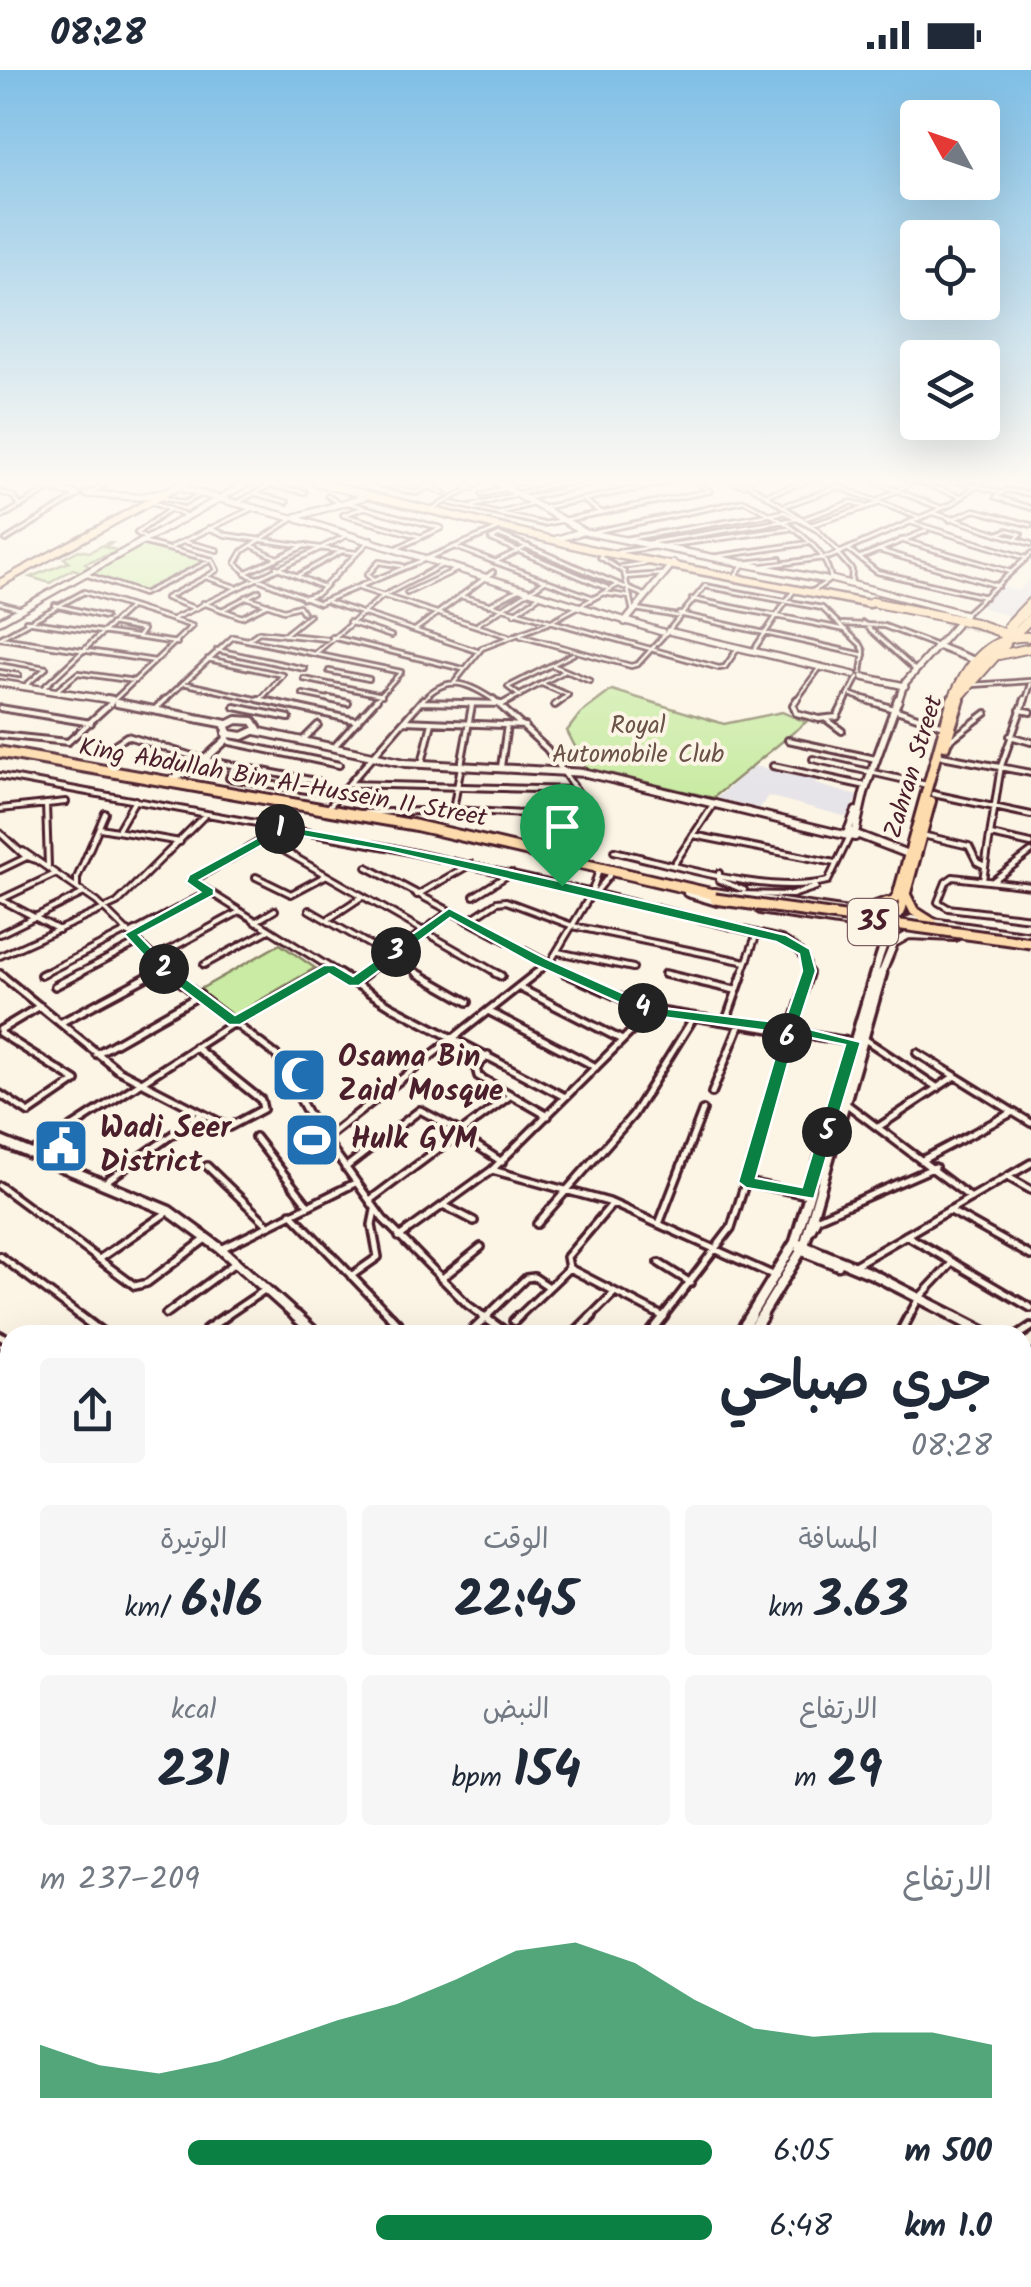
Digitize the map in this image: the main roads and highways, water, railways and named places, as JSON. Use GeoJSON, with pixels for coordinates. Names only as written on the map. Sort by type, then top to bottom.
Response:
{"type":"FeatureCollection","features":[{"type":"Feature","properties":{"kind":"highway"},"geometry":{"type":"LineString","coordinates":[[871,603],[945,620]]}},
{"type":"Feature","properties":{"kind":"highway"},"geometry":{"type":"LineString","coordinates":[[871,603],[1009,633]]}},
{"type":"Feature","properties":{"kind":"highway"},"geometry":{"type":"LineString","coordinates":[[958,694],[988,646],[1031,615]]}},
{"type":"Feature","properties":{"kind":"highway"},"geometry":{"type":"LineString","coordinates":[[958,694],[972,684],[1007,643],[1009,633],[1031,615]]}},
{"type":"Feature","properties":{"kind":"highway"},"geometry":{"type":"LineString","coordinates":[[976,627],[997,625],[1031,642]]}},
{"type":"Feature","properties":{"kind":"highway"},"geometry":{"type":"LineString","coordinates":[[976,627],[986,636],[988,646]]}},
{"type":"Feature","properties":{"kind":"highway"},"geometry":{"type":"LineString","coordinates":[[995,656],[1031,642]]}},
{"type":"Feature","properties":{"kind":"highway","name":"King Abdullah Bin Al-Hussein II Street"},"geometry":{"type":"LineString","coordinates":[[0,757],[168,781],[479,838],[688,891]]}},
{"type":"Feature","properties":{"kind":"highway","name":"King Abdullah Bin Al-Hussein II Street"},"geometry":{"type":"LineString","coordinates":[[0,757],[398,828],[716,897],[1031,942]]}},
{"type":"Feature","properties":{"kind":"main road"},"geometry":{"type":"LineString","coordinates":[[771,585],[871,603]]}},
{"type":"Feature","properties":{"kind":"main road"},"geometry":{"type":"LineString","coordinates":[[790,585],[871,603]]}},
{"type":"Feature","properties":{"kind":"main road","name":"Zahran Street"},"geometry":{"type":"LineString","coordinates":[[901,911],[922,835],[944,726],[958,694],[1009,633]]}},
{"type":"Feature","properties":{"kind":"main road","name":"Zahran Street"},"geometry":{"type":"LineString","coordinates":[[880,911],[895,900],[902,881],[958,694]]}},
{"type":"Feature","properties":{"kind":"main road"},"geometry":{"type":"LineString","coordinates":[[855,912],[887,902],[902,881]]}},
{"type":"Feature","properties":{"kind":"main road"},"geometry":{"type":"LineString","coordinates":[[905,893],[914,911],[935,923]]}},
{"type":"Feature","properties":{"kind":"tunnel"},"geometry":{"type":"LineString","coordinates":[[945,621],[990,631]]}},
{"type":"Feature","properties":{"kind":"place","name":"Osama Bin Zaid Mosque"},"geometry":{"type":"Point","coordinates":[299,1075]}},
{"type":"Feature","properties":{"kind":"place","name":"Hulk GYM"},"geometry":{"type":"Point","coordinates":[312,1140]}},
{"type":"Feature","properties":{"kind":"place","name":"Wadi Seer District"},"geometry":{"type":"Point","coordinates":[61,1146]}},
{"type":"Feature","properties":{"kind":"park label","name":"Royal Automobile Club"},"geometry":{"type":"Point","coordinates":[638,740]}}]}
